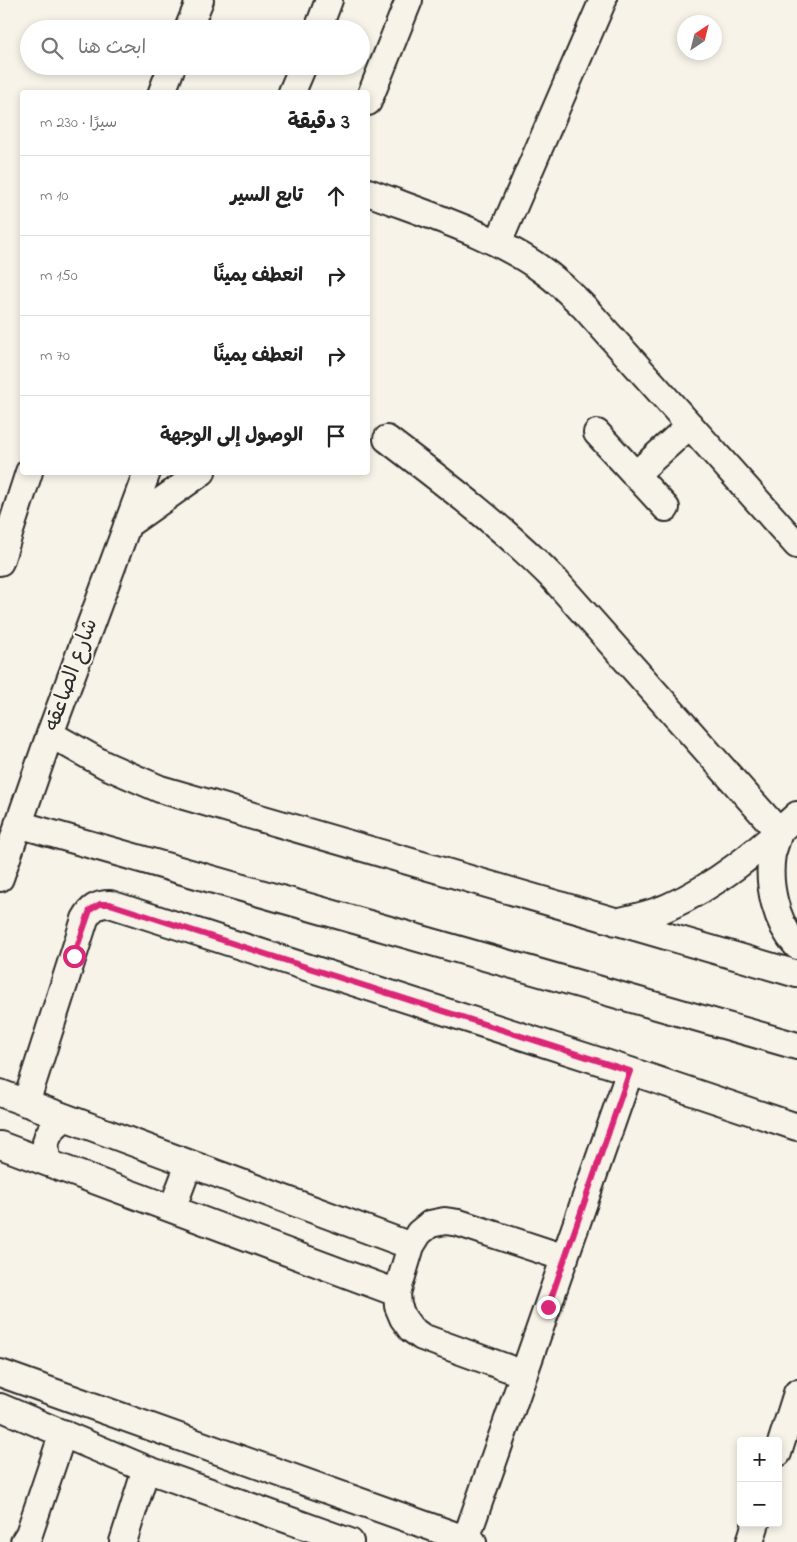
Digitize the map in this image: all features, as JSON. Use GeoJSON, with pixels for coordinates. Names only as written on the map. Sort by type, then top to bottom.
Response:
{"type":"FeatureCollection","features":[{"type":"Feature","properties":{"kind":"street"},"geometry":{"type":"LineString","coordinates":[[192,20],[200,0]]}},
{"type":"Feature","properties":{"kind":"street"},"geometry":{"type":"LineString","coordinates":[[321,20],[329,0]]}},
{"type":"Feature","properties":{"kind":"street"},"geometry":{"type":"LineString","coordinates":[[370,97],[409,0]]}},
{"type":"Feature","properties":{"kind":"street"},"geometry":{"type":"LineString","coordinates":[[498,243],[603,0]]}},
{"type":"Feature","properties":{"kind":"street"},"geometry":{"type":"LineString","coordinates":[[163,90],[169,75]]}},
{"type":"Feature","properties":{"kind":"street"},"geometry":{"type":"LineString","coordinates":[[293,90],[299,75]]}},
{"type":"Feature","properties":{"kind":"street"},"geometry":{"type":"LineString","coordinates":[[370,193],[498,243],[544,271],[566,288],[797,545]]}},
{"type":"Feature","properties":{"kind":"street"},"geometry":{"type":"LineString","coordinates":[[635,475],[690,425]]}},
{"type":"Feature","properties":{"kind":"street"},"geometry":{"type":"LineString","coordinates":[[597,433],[666,508]]}},
{"type":"Feature","properties":{"kind":"street"},"geometry":{"type":"LineString","coordinates":[[387,439],[473,504],[529,554],[788,823]]}},
{"type":"Feature","properties":{"kind":"street"},"geometry":{"type":"LineString","coordinates":[[0,562],[28,475]]}},
{"type":"Feature","properties":{"kind":"street","name":"شارع الصاعقه"},"geometry":{"type":"LineString","coordinates":[[0,878],[50,734],[146,475]]}},
{"type":"Feature","properties":{"kind":"street"},"geometry":{"type":"LineString","coordinates":[[127,525],[198,475]]}},
{"type":"Feature","properties":{"kind":"street"},"geometry":{"type":"LineString","coordinates":[[50,734],[105,765],[160,789],[797,974]]}},
{"type":"Feature","properties":{"kind":"street"},"geometry":{"type":"LineString","coordinates":[[616,922],[667,908],[714,883],[788,823]]}},
{"type":"Feature","properties":{"kind":"street"},"geometry":{"type":"LineString","coordinates":[[788,823],[772,855],[771,877],[774,900],[782,922],[797,946]]}},
{"type":"Feature","properties":{"kind":"street"},"geometry":{"type":"LineString","coordinates":[[18,824],[797,1046]]}},
{"type":"Feature","properties":{"kind":"street"},"geometry":{"type":"LineString","coordinates":[[26,1103],[85,920],[90,910],[100,904],[110,904],[630,1071],[797,1127]]}},
{"type":"Feature","properties":{"kind":"street"},"geometry":{"type":"LineString","coordinates":[[0,1373],[470,1541],[524,1374],[630,1071]]}},
{"type":"Feature","properties":{"kind":"street"},"geometry":{"type":"LineString","coordinates":[[0,1092],[65,1118],[411,1246]]}},
{"type":"Feature","properties":{"kind":"street"},"geometry":{"type":"LineString","coordinates":[[48,1162],[44,1149],[47,1136],[54,1125],[65,1118]]}},
{"type":"Feature","properties":{"kind":"street"},"geometry":{"type":"LineString","coordinates":[[0,1145],[397,1293]]}},
{"type":"Feature","properties":{"kind":"street"},"geometry":{"type":"LineString","coordinates":[[172,1209],[189,1164]]}},
{"type":"Feature","properties":{"kind":"street"},"geometry":{"type":"LineString","coordinates":[[524,1374],[422,1337],[411,1329],[403,1318],[398,1306],[397,1293],[411,1246],[419,1233],[430,1224],[445,1221],[459,1223],[565,1258]]}},
{"type":"Feature","properties":{"kind":"street"},"geometry":{"type":"LineString","coordinates":[[782,1440],[797,1393]]}},
{"type":"Feature","properties":{"kind":"street"},"geometry":{"type":"LineString","coordinates":[[0,1407],[146,1468],[350,1542]]}},
{"type":"Feature","properties":{"kind":"street"},"geometry":{"type":"LineString","coordinates":[[24,1542],[29,1534],[63,1433]]}},
{"type":"Feature","properties":{"kind":"street"},"geometry":{"type":"LineString","coordinates":[[123,1542],[146,1468]]}},
{"type":"Feature","properties":{"kind":"street"},"geometry":{"type":"LineString","coordinates":[[750,1542],[755,1527]]}},
{"type":"Feature","properties":{"kind":"route"},"geometry":{"type":"LineString","coordinates":[[74,956],[90,910],[100,904],[110,904],[630,1071],[548,1307]]}}]}
